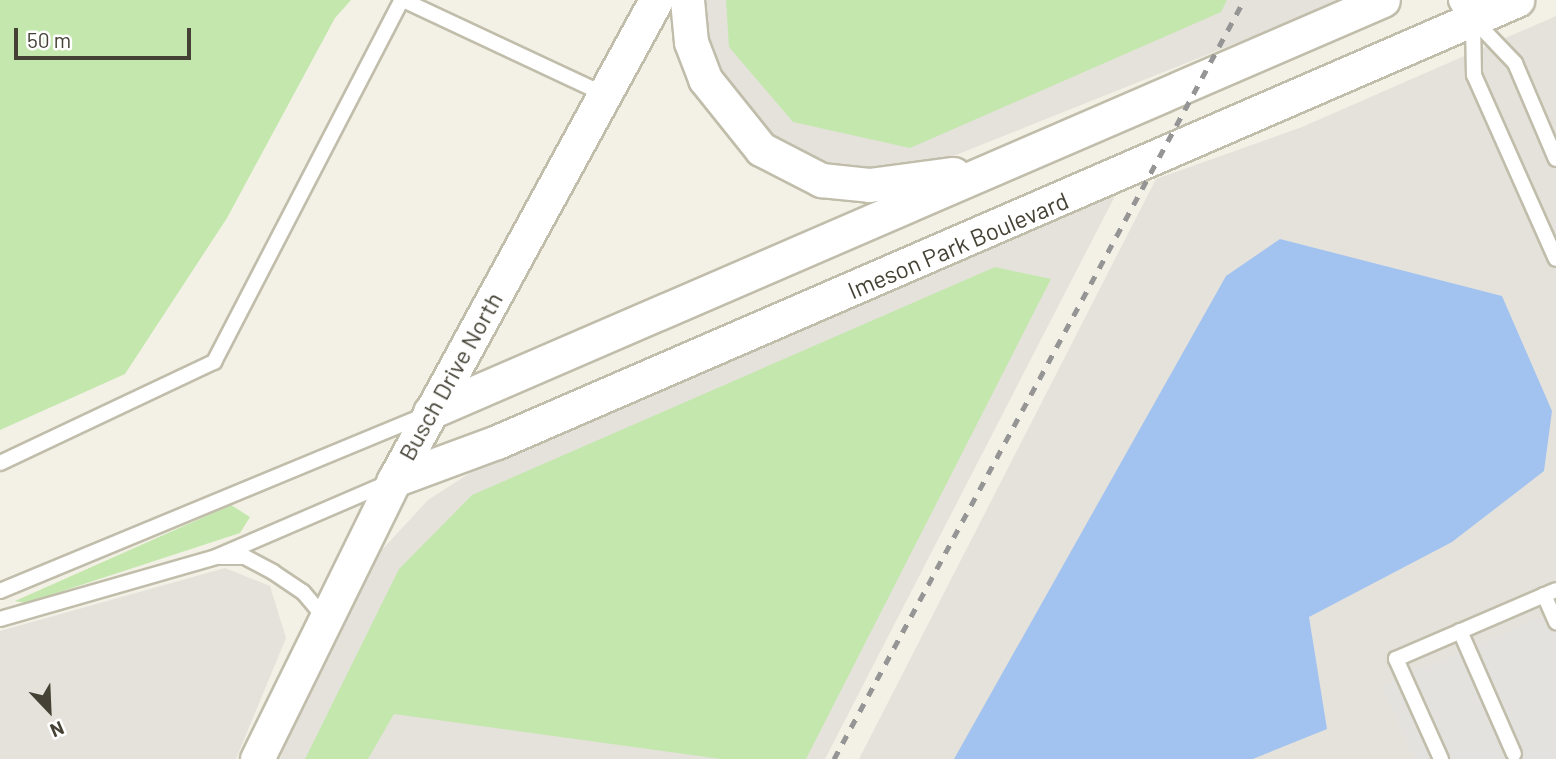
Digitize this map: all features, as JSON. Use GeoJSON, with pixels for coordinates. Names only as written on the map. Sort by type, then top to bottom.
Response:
{"type":"FeatureCollection","features":[{"type":"Feature","properties":{"kind":"street","name":"Busch Drive North"},"geometry":{"type":"LineString","coordinates":[[257,759],[394,480],[656,0]]}},
{"type":"Feature","properties":{"kind":"street"},"geometry":{"type":"LineString","coordinates":[[687,0],[691,42],[720,104],[761,149],[787,165],[821,180],[869,185],[926,180],[1037,153]]}},
{"type":"Feature","properties":{"kind":"street"},"geometry":{"type":"LineString","coordinates":[[430,412],[1037,153],[1383,0]]}},
{"type":"Feature","properties":{"kind":"street","name":"Imeson Park Boulevard"},"geometry":{"type":"LineString","coordinates":[[394,480],[497,442],[1468,9],[1517,0]]}},
{"type":"Feature","properties":{"kind":"lane"},"geometry":{"type":"LineString","coordinates":[[0,463],[214,362],[402,0],[604,94]]}},
{"type":"Feature","properties":{"kind":"lane"},"geometry":{"type":"LineString","coordinates":[[1468,9],[1515,64],[1556,159]]}},
{"type":"Feature","properties":{"kind":"lane"},"geometry":{"type":"LineString","coordinates":[[1468,9],[1474,75],[1556,259]]}},
{"type":"Feature","properties":{"kind":"lane"},"geometry":{"type":"LineString","coordinates":[[0,591],[430,412]]}},
{"type":"Feature","properties":{"kind":"lane"},"geometry":{"type":"LineString","coordinates":[[0,619],[216,557],[394,480]]}},
{"type":"Feature","properties":{"kind":"lane"},"geometry":{"type":"LineString","coordinates":[[216,557],[245,557],[273,572],[303,592],[324,618]]}},
{"type":"Feature","properties":{"kind":"lane"},"geometry":{"type":"LineString","coordinates":[[1441,759],[1396,659],[1550,592],[1556,622]]}},
{"type":"Feature","properties":{"kind":"lane"},"geometry":{"type":"LineString","coordinates":[[1460,631],[1514,754]]}},
{"type":"Feature","properties":{"kind":"shaded area"},"geometry":{"type":"Polygon","coordinates":[[[704,0],[1344,0],[931,165],[876,174],[836,169],[764,134],[733,98],[712,56],[704,0]]]}},
{"type":"Feature","properties":{"kind":"shaded area"},"geometry":{"type":"Polygon","coordinates":[[[1556,16],[1556,759],[859,759],[1156,179],[1302,127],[1556,16]]]}},
{"type":"Feature","properties":{"kind":"shaded area"},"geometry":{"type":"Polygon","coordinates":[[[1117,192],[825,759],[280,759],[302,701],[380,552],[428,500],[479,467],[1117,192]]]}},
{"type":"Feature","properties":{"kind":"shaded area"},"geometry":{"type":"Polygon","coordinates":[[[225,568],[270,586],[286,638],[236,759],[0,759],[0,631],[225,568]]]}},
{"type":"Feature","properties":{"kind":"shaded area"},"geometry":{"type":"Polygon","coordinates":[[[1556,610],[1556,759],[1414,759],[1381,686],[1556,610]]]}},
{"type":"Feature","properties":{"kind":"green space"},"geometry":{"type":"Polygon","coordinates":[[[0,0],[351,0],[335,18],[227,218],[125,374],[0,430],[0,0]]]}},
{"type":"Feature","properties":{"kind":"green space"},"geometry":{"type":"Polygon","coordinates":[[[726,0],[1227,0],[1221,12],[910,148],[793,122],[729,47],[726,0]]]}},
{"type":"Feature","properties":{"kind":"green space"},"geometry":{"type":"Polygon","coordinates":[[[995,267],[1051,279],[806,759],[721,759],[394,714],[368,759],[305,759],[399,569],[472,495],[995,267]]]}},
{"type":"Feature","properties":{"kind":"green space"},"geometry":{"type":"Polygon","coordinates":[[[231,505],[250,517],[240,533],[26,603],[15,601],[231,505]]]}},
{"type":"Feature","properties":{"kind":"water"},"geometry":{"type":"Polygon","coordinates":[[[1280,239],[1502,296],[1552,411],[1544,471],[1452,542],[1309,617],[1327,729],[1253,759],[954,759],[1226,276],[1280,239]]]}},
{"type":"Feature","properties":{"kind":"railway"},"geometry":{"type":"LineString","coordinates":[[834,759],[1244,0]]}}]}
